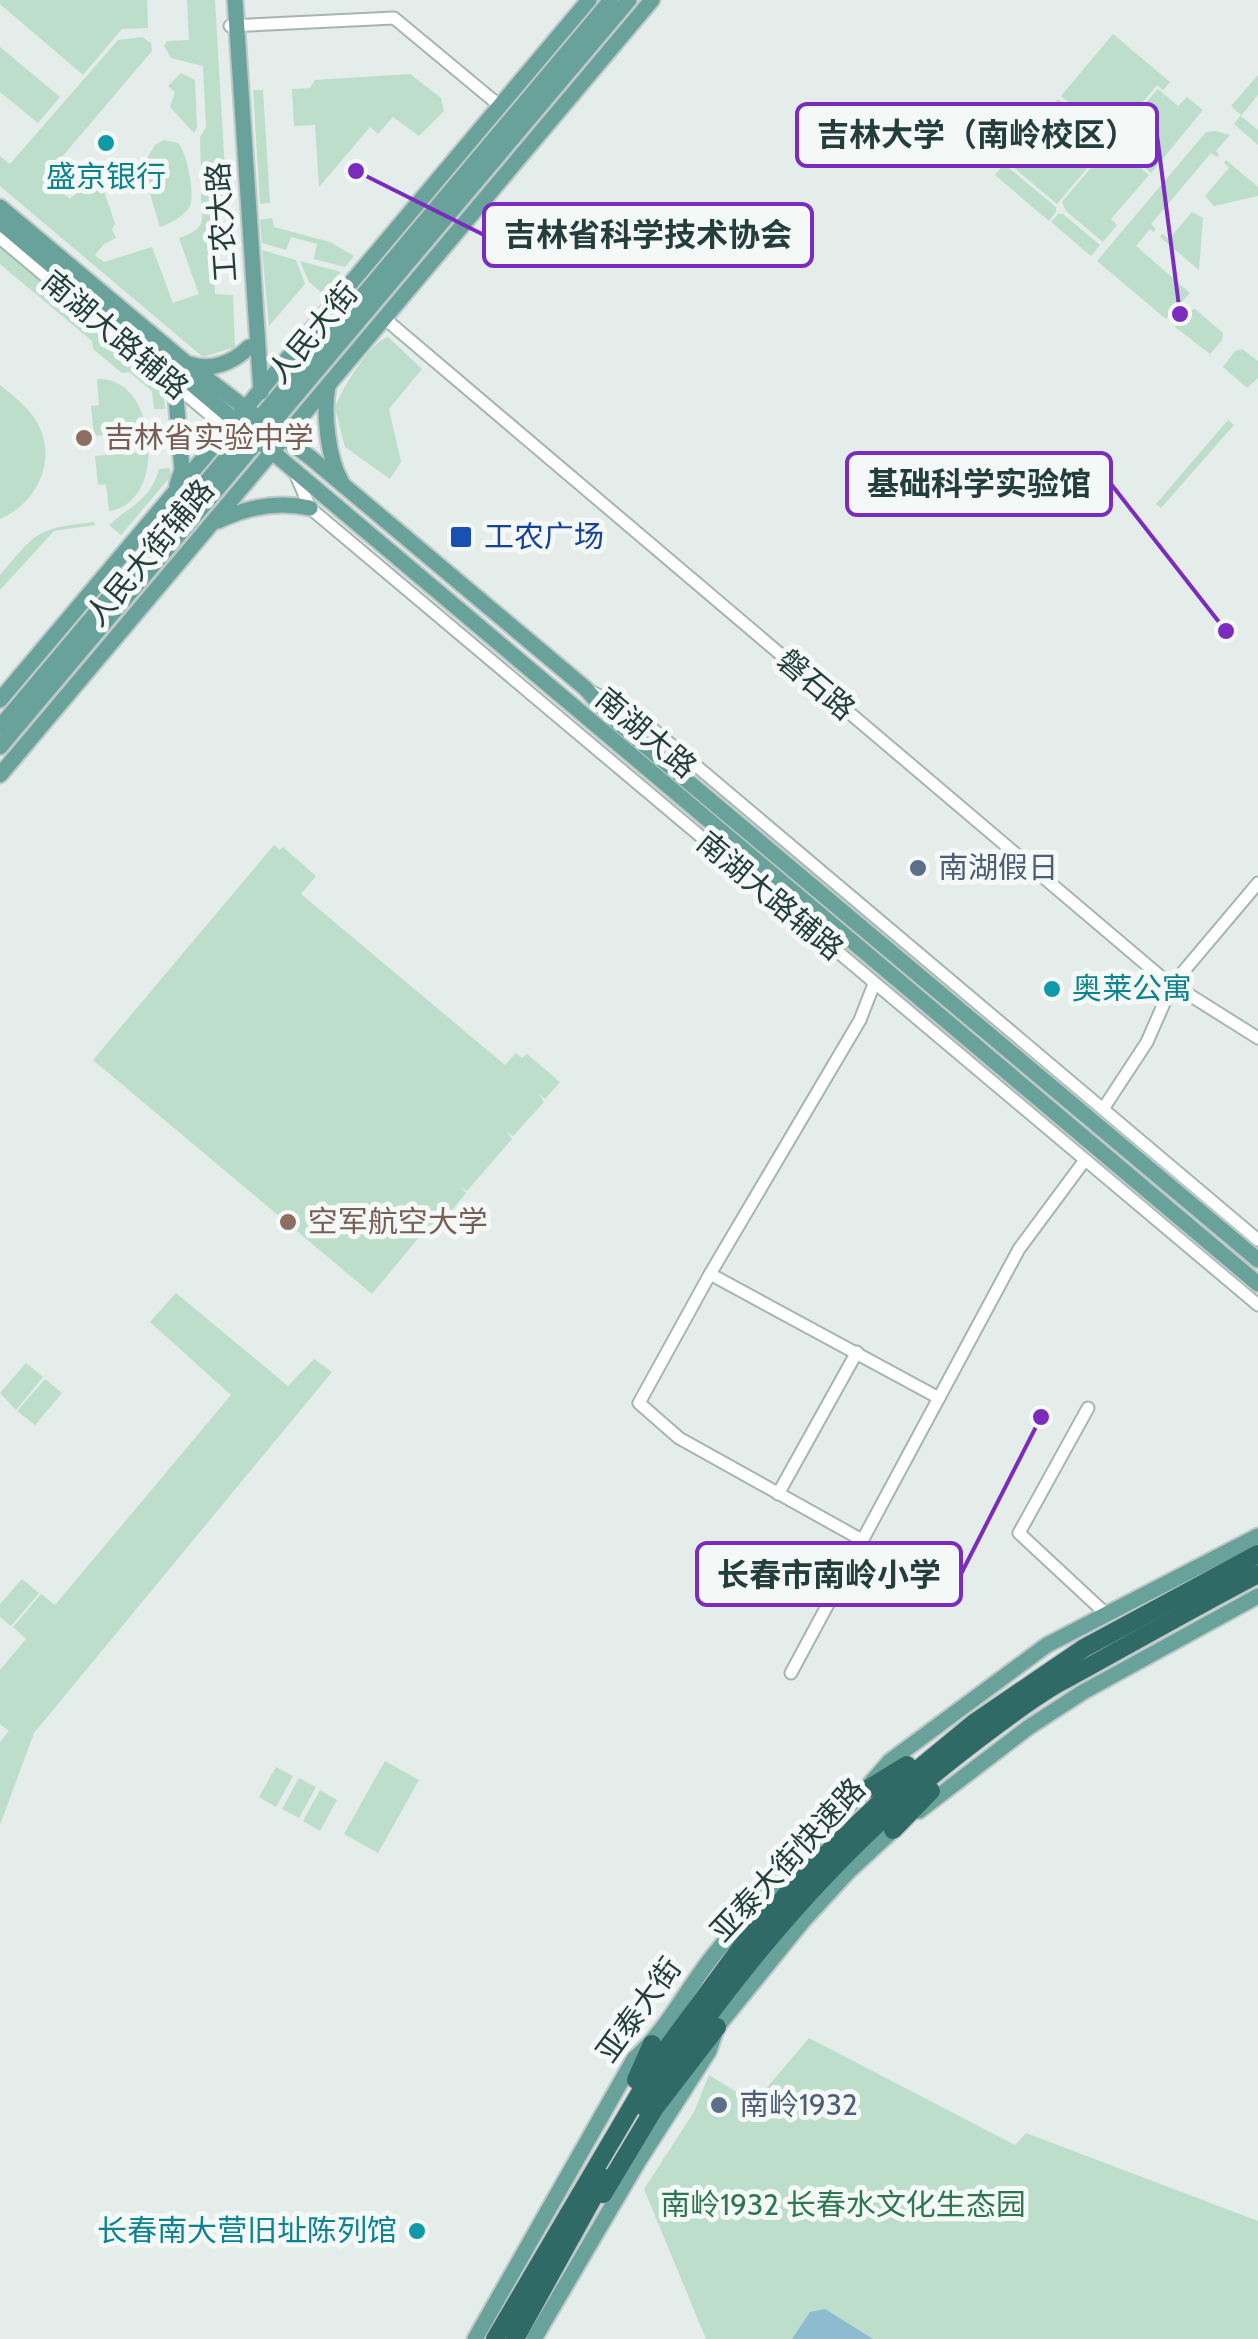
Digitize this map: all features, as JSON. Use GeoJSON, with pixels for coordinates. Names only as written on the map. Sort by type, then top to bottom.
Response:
{"type":"FeatureCollection","features":[{"type":"Feature","properties":{"kind":"highway","name":"亚泰大街快速路"},"geometry":{"type":"LineString","coordinates":[[515,2339],[559,2244],[664,2052],[764,1920],[802,1877],[893,1790],[974,1724],[1258,1554]]}},
{"type":"Feature","properties":{"kind":"highway","name":"亚泰大街快速路"},"geometry":{"type":"LineString","coordinates":[[1088,1656],[1258,1574]]}},
{"type":"Feature","properties":{"kind":"highway"},"geometry":{"type":"LineString","coordinates":[[863,1792],[1044,1668],[1064,1672],[1066,1688],[952,1771],[893,1830]]}},
{"type":"Feature","properties":{"kind":"highway"},"geometry":{"type":"LineString","coordinates":[[652,2044],[634,2086],[552,2226],[559,2244],[577,2240],[654,2109],[717,2028]]}},
{"type":"Feature","properties":{"kind":"highway","name":"亚泰大街快速路"},"geometry":{"type":"LineString","coordinates":[[495,2339],[559,2244]]}},
{"type":"Feature","properties":{"kind":"main road","name":"工农大路"},"geometry":{"type":"LineString","coordinates":[[232,0],[254,347],[253,437]]}},
{"type":"Feature","properties":{"kind":"main road"},"geometry":{"type":"LineString","coordinates":[[0,700],[170,498],[255,412],[294,351],[588,0]]}},
{"type":"Feature","properties":{"kind":"main road","name":"人民大街"},"geometry":{"type":"LineString","coordinates":[[255,412],[611,0]]}},
{"type":"Feature","properties":{"kind":"main road","name":"人民大街"},"geometry":{"type":"LineString","coordinates":[[255,412],[629,0]]}},
{"type":"Feature","properties":{"kind":"main road","name":"人民大街辅路"},"geometry":{"type":"LineString","coordinates":[[0,775],[652,0]]}},
{"type":"Feature","properties":{"kind":"main road","name":"南湖大路"},"geometry":{"type":"LineString","coordinates":[[0,207],[185,362],[255,412]]}},
{"type":"Feature","properties":{"kind":"main road","name":"南湖大路"},"geometry":{"type":"LineString","coordinates":[[0,222],[255,412],[585,688],[626,730],[1258,1260]]}},
{"type":"Feature","properties":{"kind":"main road"},"geometry":{"type":"LineString","coordinates":[[185,362],[210,368],[238,358],[254,347],[274,354],[294,351]]}},
{"type":"Feature","properties":{"kind":"main road"},"geometry":{"type":"LineString","coordinates":[[329,383],[326,407],[336,470],[346,488]]}},
{"type":"Feature","properties":{"kind":"main road"},"geometry":{"type":"LineString","coordinates":[[170,498],[182,470],[175,386]]}},
{"type":"Feature","properties":{"kind":"main road","name":"南湖大路"},"geometry":{"type":"LineString","coordinates":[[255,412],[253,437],[296,475],[1258,1284]]}},
{"type":"Feature","properties":{"kind":"main road"},"geometry":{"type":"LineString","coordinates":[[0,728],[253,437]]}},
{"type":"Feature","properties":{"kind":"main road"},"geometry":{"type":"LineString","coordinates":[[0,747],[253,437]]}},
{"type":"Feature","properties":{"kind":"main road"},"geometry":{"type":"LineString","coordinates":[[204,532],[219,520],[244,510],[287,503],[310,508]]}},
{"type":"Feature","properties":{"kind":"main road","name":"亚泰大街"},"geometry":{"type":"LineString","coordinates":[[475,2339],[634,2059],[652,2044],[713,1956],[876,1774],[1047,1644],[1258,1536]]}},
{"type":"Feature","properties":{"kind":"main road"},"geometry":{"type":"LineString","coordinates":[[534,2339],[638,2162],[709,2051],[717,2028],[781,1946],[893,1830],[1028,1727],[1083,1692],[1258,1596]]}},
{"type":"Feature","properties":{"kind":"street"},"geometry":{"type":"LineString","coordinates":[[233,26],[394,18],[500,106]]}},
{"type":"Feature","properties":{"kind":"street","name":"南湖大路辅路"},"geometry":{"type":"LineString","coordinates":[[0,238],[215,420],[255,412]]}},
{"type":"Feature","properties":{"kind":"street","name":"磐石路"},"geometry":{"type":"LineString","coordinates":[[384,318],[1172,985],[1258,1038]]}},
{"type":"Feature","properties":{"kind":"street","name":"南湖大路辅路"},"geometry":{"type":"LineString","coordinates":[[296,475],[310,508],[1258,1305]]}},
{"type":"Feature","properties":{"kind":"street","name":"南湖大路辅路"},"geometry":{"type":"LineString","coordinates":[[585,688],[636,715],[1258,1240]]}},
{"type":"Feature","properties":{"kind":"street"},"geometry":{"type":"LineString","coordinates":[[1104,1109],[1147,1042],[1172,985],[1258,883]]}},
{"type":"Feature","properties":{"kind":"street"},"geometry":{"type":"LineString","coordinates":[[862,1540],[678,1438],[640,1403],[710,1274],[860,1020],[874,984]]}},
{"type":"Feature","properties":{"kind":"street"},"geometry":{"type":"LineString","coordinates":[[791,1674],[1019,1249],[1085,1160]]}},
{"type":"Feature","properties":{"kind":"street"},"geometry":{"type":"LineString","coordinates":[[710,1274],[939,1398]]}},
{"type":"Feature","properties":{"kind":"street"},"geometry":{"type":"LineString","coordinates":[[778,1494],[856,1352]]}},
{"type":"Feature","properties":{"kind":"street"},"geometry":{"type":"LineString","coordinates":[[1088,1408],[1019,1533],[1105,1612]]}},
{"type":"Feature","properties":{"kind":"green space"},"geometry":{"type":"Polygon","coordinates":[[[0,0],[147,0],[148,28],[122,29],[83,75],[0,0]]]}},
{"type":"Feature","properties":{"kind":"green space"},"geometry":{"type":"Polygon","coordinates":[[[187,0],[215,0],[225,172],[205,175],[201,171],[200,137],[206,127],[203,66],[171,58],[164,46],[167,41],[189,40],[187,0]]]}},
{"type":"Feature","properties":{"kind":"green space"},"geometry":{"type":"Polygon","coordinates":[[[1113,34],[1170,82],[1163,90],[1157,85],[1122,127],[1110,123],[1099,128],[1061,96],[1113,34]]]}},
{"type":"Feature","properties":{"kind":"green space"},"geometry":{"type":"Polygon","coordinates":[[[142,37],[151,43],[152,51],[44,178],[70,199],[85,189],[103,188],[116,238],[95,255],[104,262],[152,247],[173,303],[199,294],[179,238],[200,225],[201,188],[226,187],[228,202],[210,205],[215,294],[233,295],[235,347],[203,357],[0,186],[0,156],[10,164],[118,40],[142,37]]]}},
{"type":"Feature","properties":{"kind":"green space"},"geometry":{"type":"Polygon","coordinates":[[[0,47],[60,97],[38,123],[0,92],[0,47]]]}},
{"type":"Feature","properties":{"kind":"green space"},"geometry":{"type":"Polygon","coordinates":[[[181,73],[195,80],[194,133],[170,107],[175,92],[168,86],[181,73]]]}},
{"type":"Feature","properties":{"kind":"green space"},"geometry":{"type":"Polygon","coordinates":[[[410,74],[441,98],[444,111],[419,136],[393,117],[378,134],[370,127],[319,187],[315,125],[294,126],[292,89],[310,88],[315,80],[410,74]]]}},
{"type":"Feature","properties":{"kind":"green space"},"geometry":{"type":"Polygon","coordinates":[[[1258,75],[1258,95],[1241,116],[1258,130],[1258,145],[1234,124],[1241,115],[1231,106],[1258,75]]]}},
{"type":"Feature","properties":{"kind":"green space"},"geometry":{"type":"Polygon","coordinates":[[[1158,89],[1178,106],[1187,97],[1203,110],[1151,173],[1126,152],[1130,140],[1124,128],[1158,89]]]}},
{"type":"Feature","properties":{"kind":"green space"},"geometry":{"type":"Polygon","coordinates":[[[253,90],[263,90],[270,203],[260,204],[253,90]]]}},
{"type":"Feature","properties":{"kind":"green space"},"geometry":{"type":"Polygon","coordinates":[[[1058,99],[1097,131],[1094,140],[1099,154],[1057,204],[1006,161],[1058,99]]]}},
{"type":"Feature","properties":{"kind":"green space"},"geometry":{"type":"Polygon","coordinates":[[[1206,132],[1230,135],[1216,151],[1217,157],[1211,153],[1151,224],[1156,229],[1150,229],[1136,246],[1190,293],[1166,319],[1097,261],[1206,132]]]}},
{"type":"Feature","properties":{"kind":"green space"},"geometry":{"type":"Polygon","coordinates":[[[164,140],[178,143],[185,155],[192,194],[189,208],[160,227],[142,167],[155,145],[164,140]]]}},
{"type":"Feature","properties":{"kind":"green space"},"geometry":{"type":"Polygon","coordinates":[[[1124,154],[1149,175],[1111,219],[1117,225],[1103,242],[1066,211],[1062,202],[1101,156],[1110,159],[1124,154]]]}},
{"type":"Feature","properties":{"kind":"green space"},"geometry":{"type":"Polygon","coordinates":[[[1226,160],[1258,187],[1258,196],[1214,206],[1205,196],[1229,168],[1226,160]]]}},
{"type":"Feature","properties":{"kind":"green space"},"geometry":{"type":"Polygon","coordinates":[[[1004,164],[1056,207],[1049,221],[995,175],[1004,164]]]}},
{"type":"Feature","properties":{"kind":"green space"},"geometry":{"type":"Polygon","coordinates":[[[1192,212],[1203,218],[1199,270],[1160,237],[1162,234],[1169,239],[1192,212]]]}},
{"type":"Feature","properties":{"kind":"green space"},"geometry":{"type":"Polygon","coordinates":[[[1058,214],[1100,245],[1091,256],[1051,222],[1058,214]]]}},
{"type":"Feature","properties":{"kind":"green space"},"geometry":{"type":"Polygon","coordinates":[[[272,218],[274,227],[330,242],[354,256],[345,267],[314,259],[317,244],[291,237],[286,250],[262,243],[260,220],[272,218]]]}},
{"type":"Feature","properties":{"kind":"green space"},"geometry":{"type":"Polygon","coordinates":[[[0,247],[163,384],[165,409],[154,409],[152,391],[93,349],[92,341],[0,264],[0,247]]]}},
{"type":"Feature","properties":{"kind":"green space"},"geometry":{"type":"Polygon","coordinates":[[[262,250],[296,260],[305,284],[269,326],[262,250]]]}},
{"type":"Feature","properties":{"kind":"green space"},"geometry":{"type":"Polygon","coordinates":[[[300,261],[341,272],[323,294],[309,282],[300,261]]]}},
{"type":"Feature","properties":{"kind":"green space"},"geometry":{"type":"Polygon","coordinates":[[[1195,309],[1223,333],[1210,354],[1175,327],[1187,311],[1195,309]]]}},
{"type":"Feature","properties":{"kind":"green space"},"geometry":{"type":"Polygon","coordinates":[[[388,337],[422,369],[389,409],[401,462],[390,479],[345,447],[335,408],[365,357],[388,337]]]}},
{"type":"Feature","properties":{"kind":"green space"},"geometry":{"type":"Polygon","coordinates":[[[1242,349],[1258,361],[1258,378],[1247,388],[1223,367],[1235,351],[1242,349]]]}},
{"type":"Feature","properties":{"kind":"green space"},"geometry":{"type":"Polygon","coordinates":[[[97,379],[117,383],[132,395],[142,412],[146,431],[94,436],[91,406],[99,405],[97,379]]]}},
{"type":"Feature","properties":{"kind":"green space"},"geometry":{"type":"Polygon","coordinates":[[[0,385],[35,419],[42,434],[45,463],[35,490],[0,519],[0,385]]]}},
{"type":"Feature","properties":{"kind":"green space"},"geometry":{"type":"Polygon","coordinates":[[[1228,420],[1234,425],[1161,508],[1156,504],[1228,420]]]}},
{"type":"Feature","properties":{"kind":"green space"},"geometry":{"type":"Polygon","coordinates":[[[148,451],[140,489],[127,504],[109,511],[106,484],[98,485],[95,456],[148,451]]]}},
{"type":"Feature","properties":{"kind":"green space"},"geometry":{"type":"Polygon","coordinates":[[[170,468],[171,476],[121,535],[109,525],[145,496],[159,469],[170,468]]]}},
{"type":"Feature","properties":{"kind":"green space"},"geometry":{"type":"Polygon","coordinates":[[[94,522],[95,525],[54,531],[0,590],[0,575],[39,535],[60,527],[94,522]]]}},
{"type":"Feature","properties":{"kind":"green space"},"geometry":{"type":"Polygon","coordinates":[[[274,845],[280,850],[283,847],[316,876],[301,894],[505,1065],[516,1053],[522,1058],[527,1054],[560,1082],[545,1099],[539,1094],[544,1102],[513,1136],[507,1132],[512,1139],[467,1191],[461,1187],[466,1193],[452,1210],[445,1206],[450,1211],[436,1229],[430,1224],[372,1294],[93,1060],[274,845]]]}},
{"type":"Feature","properties":{"kind":"green space"},"geometry":{"type":"Polygon","coordinates":[[[176,1293],[288,1386],[314,1359],[332,1372],[34,1733],[0,1825],[0,1742],[9,1731],[0,1724],[0,1670],[26,1639],[13,1627],[41,1594],[55,1605],[231,1395],[150,1322],[176,1293]]]}},
{"type":"Feature","properties":{"kind":"green space"},"geometry":{"type":"Polygon","coordinates":[[[26,1363],[43,1377],[16,1410],[0,1393],[26,1363]]]}},
{"type":"Feature","properties":{"kind":"green space"},"geometry":{"type":"Polygon","coordinates":[[[45,1379],[62,1393],[35,1425],[17,1411],[45,1379]]]}},
{"type":"Feature","properties":{"kind":"green space"},"geometry":{"type":"Polygon","coordinates":[[[22,1579],[39,1593],[11,1626],[0,1617],[0,1604],[22,1579]]]}},
{"type":"Feature","properties":{"kind":"green space"},"geometry":{"type":"Polygon","coordinates":[[[385,1761],[419,1780],[378,1853],[344,1834],[385,1761]]]}},
{"type":"Feature","properties":{"kind":"green space"},"geometry":{"type":"Polygon","coordinates":[[[276,1767],[293,1776],[276,1807],[259,1797],[276,1767]]]}},
{"type":"Feature","properties":{"kind":"green space"},"geometry":{"type":"Polygon","coordinates":[[[299,1778],[316,1787],[299,1818],[282,1809],[299,1778]]]}},
{"type":"Feature","properties":{"kind":"green space"},"geometry":{"type":"Polygon","coordinates":[[[320,1790],[337,1800],[320,1831],[303,1821],[320,1790]]]}},
{"type":"Feature","properties":{"kind":"green space","name":"南岭1932 长春水文化生态园"},"geometry":{"type":"Polygon","coordinates":[[[809,2038],[1015,2145],[1026,2133],[1258,2221],[1258,2339],[706,2339],[644,2189],[694,2112],[709,2075],[754,2103],[809,2038]]]}},
{"type":"Feature","properties":{"kind":"water"},"geometry":{"type":"Polygon","coordinates":[[[825,2309],[873,2339],[792,2339],[810,2312],[825,2309]]]}},
{"type":"Feature","properties":{"kind":"place","name":"盛京银行"},"geometry":{"type":"Point","coordinates":[106,143]}},
{"type":"Feature","properties":{"kind":"place","name":"吉林省科学技术协会"},"geometry":{"type":"Point","coordinates":[356,171]}},
{"type":"Feature","properties":{"kind":"place","name":"吉林大学（南岭校区）"},"geometry":{"type":"Point","coordinates":[1180,314]}},
{"type":"Feature","properties":{"kind":"place","name":"吉林省实验中学"},"geometry":{"type":"Point","coordinates":[84,438]}},
{"type":"Feature","properties":{"kind":"place","name":"工农广场"},"geometry":{"type":"Point","coordinates":[461,537]}},
{"type":"Feature","properties":{"kind":"place","name":"基础科学实验馆"},"geometry":{"type":"Point","coordinates":[1226,631]}},
{"type":"Feature","properties":{"kind":"place","name":"南湖假日"},"geometry":{"type":"Point","coordinates":[918,868]}},
{"type":"Feature","properties":{"kind":"place","name":"奥莱公寓"},"geometry":{"type":"Point","coordinates":[1052,989]}},
{"type":"Feature","properties":{"kind":"place","name":"空军航空大学"},"geometry":{"type":"Point","coordinates":[288,1222]}},
{"type":"Feature","properties":{"kind":"place","name":"长春市南岭小学"},"geometry":{"type":"Point","coordinates":[1041,1417]}},
{"type":"Feature","properties":{"kind":"place","name":"南岭1932"},"geometry":{"type":"Point","coordinates":[719,2105]}},
{"type":"Feature","properties":{"kind":"place","name":"长春南大营旧址陈列馆"},"geometry":{"type":"Point","coordinates":[417,2231]}}]}
